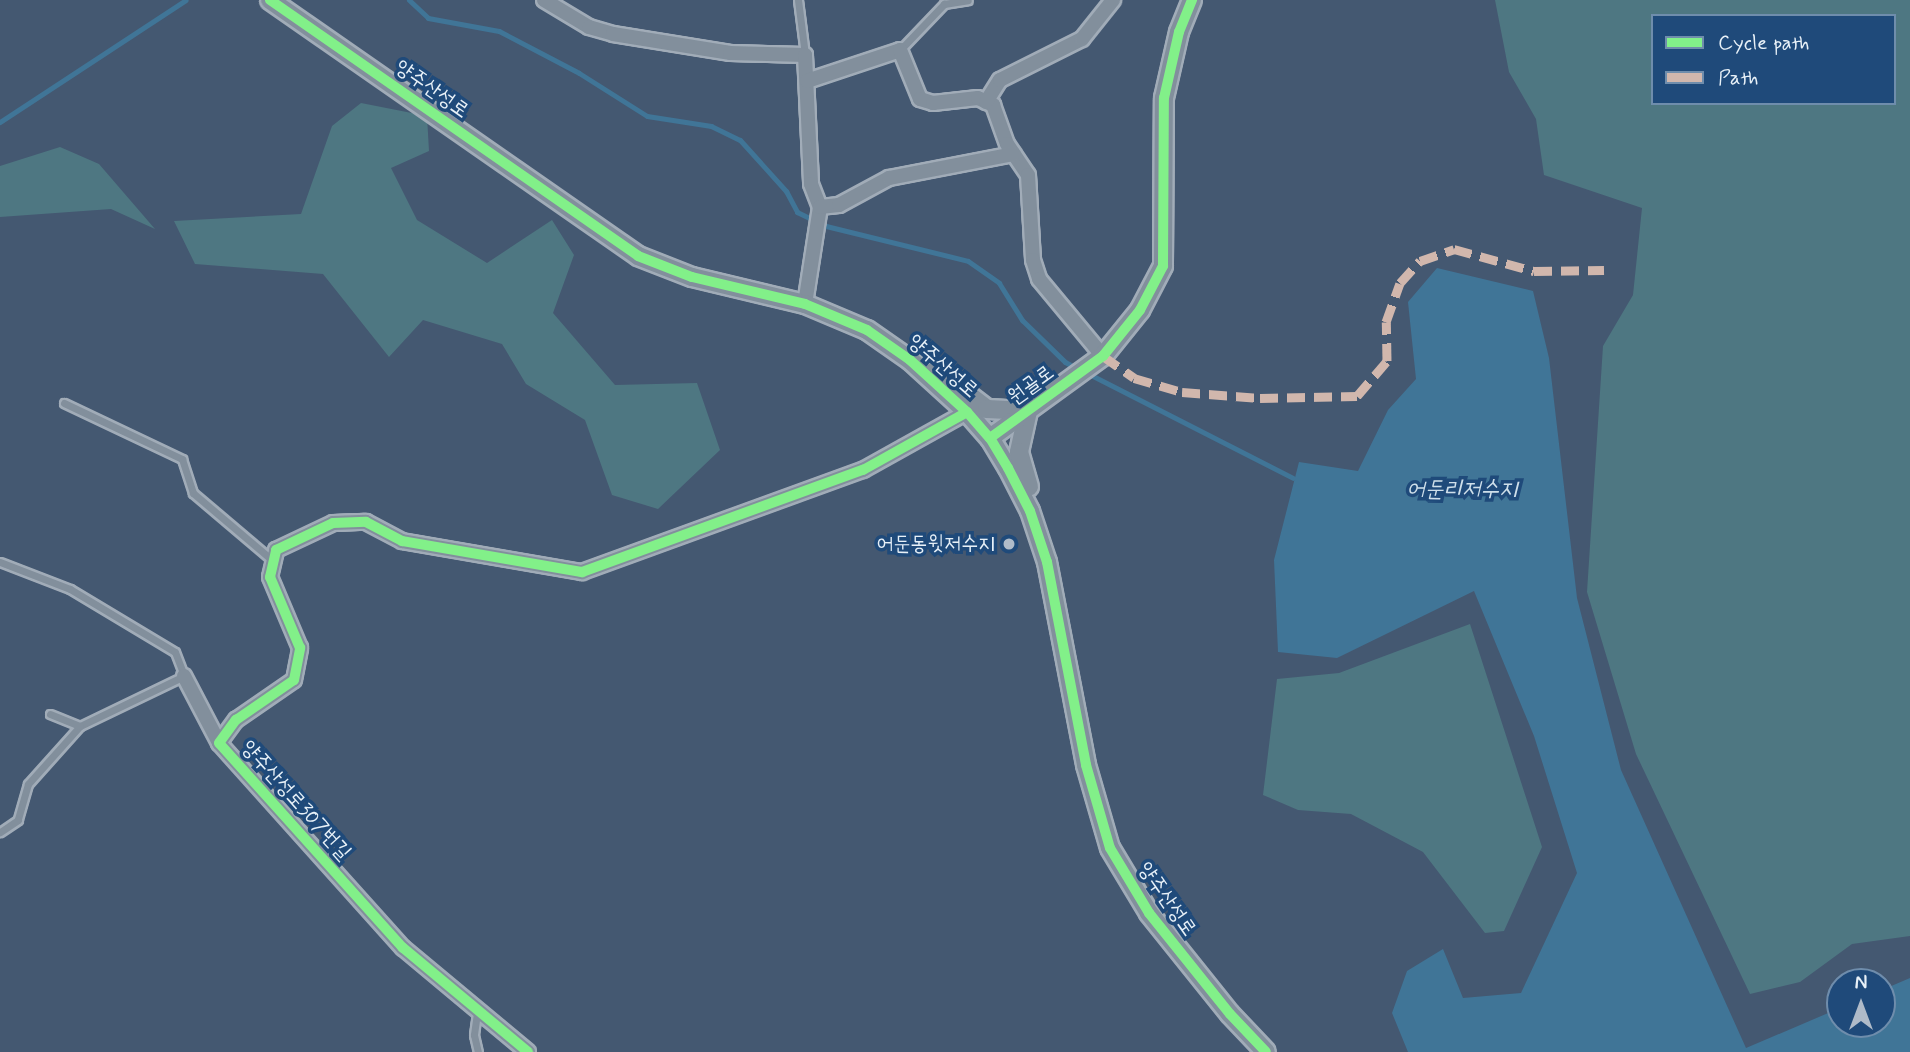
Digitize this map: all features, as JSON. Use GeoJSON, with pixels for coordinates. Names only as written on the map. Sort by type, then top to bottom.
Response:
{"type":"FeatureCollection","features":[{"type":"Feature","properties":{"kind":"street","name":"양주산성로"},"geometry":{"type":"LineString","coordinates":[[270,0],[638,256],[692,277],[805,304],[867,330],[910,360],[967,412],[990,438],[1030,511],[1054,590],[1086,765],[1110,848],[1149,913],[1230,1014],[1266,1052]]}},
{"type":"Feature","properties":{"kind":"street"},"geometry":{"type":"LineString","coordinates":[[544,0],[589,27],[613,34],[730,53],[805,55],[811,184],[819,210],[805,304]]}},
{"type":"Feature","properties":{"kind":"street"},"geometry":{"type":"LineString","coordinates":[[986,102],[1000,80],[1082,39],[1113,0]]}},
{"type":"Feature","properties":{"kind":"street","name":"원골로"},"geometry":{"type":"LineString","coordinates":[[990,438],[1099,359],[1140,310],[1164,266],[1164,98],[1179,32],[1192,0]]}},
{"type":"Feature","properties":{"kind":"street"},"geometry":{"type":"LineString","coordinates":[[807,80],[900,50],[920,99],[986,102],[993,105],[1014,154],[1028,175],[1033,260],[1039,279],[1099,359]]}},
{"type":"Feature","properties":{"kind":"street"},"geometry":{"type":"LineString","coordinates":[[819,210],[839,205],[889,178],[1014,154]]}},
{"type":"Feature","properties":{"kind":"street"},"geometry":{"type":"LineString","coordinates":[[910,360],[926,363],[987,409],[1028,411],[1019,452],[1021,472],[1045,525],[1040,542]]}},
{"type":"Feature","properties":{"kind":"street"},"geometry":{"type":"LineString","coordinates":[[272,560],[276,550],[333,523],[366,522],[402,541],[582,572],[863,470],[967,412]]}},
{"type":"Feature","properties":{"kind":"street","name":"양주산성로307번길"},"geometry":{"type":"LineString","coordinates":[[219,743],[236,720],[294,680],[300,648],[270,576],[272,560]]}},
{"type":"Feature","properties":{"kind":"street","name":"양주산성로307번길"},"geometry":{"type":"LineString","coordinates":[[184,676],[219,743],[403,948],[477,1013],[528,1052]]}},
{"type":"Feature","properties":{"kind":"lane"},"geometry":{"type":"LineString","coordinates":[[798,0],[805,55]]}},
{"type":"Feature","properties":{"kind":"lane"},"geometry":{"type":"LineString","coordinates":[[900,50],[944,4],[968,0]]}},
{"type":"Feature","properties":{"kind":"lane"},"geometry":{"type":"LineString","coordinates":[[64,402],[182,459],[193,492],[272,560]]}},
{"type":"Feature","properties":{"kind":"lane"},"geometry":{"type":"LineString","coordinates":[[0,562],[70,589],[175,652],[184,676],[80,726],[28,784],[18,820],[0,832]]}},
{"type":"Feature","properties":{"kind":"lane"},"geometry":{"type":"LineString","coordinates":[[50,714],[80,726]]}},
{"type":"Feature","properties":{"kind":"lane"},"geometry":{"type":"LineString","coordinates":[[477,1013],[474,1035],[478,1052]]}},
{"type":"Feature","properties":{"kind":"green space"},"geometry":{"type":"Polygon","coordinates":[[[1495,0],[1910,0],[1910,936],[1852,944],[1800,982],[1750,994],[1636,754],[1587,592],[1603,346],[1633,295],[1642,208],[1544,175],[1536,119],[1509,72],[1495,0]]]}},
{"type":"Feature","properties":{"kind":"green space"},"geometry":{"type":"Polygon","coordinates":[[[361,103],[427,116],[429,151],[391,168],[417,220],[487,263],[552,220],[574,255],[553,313],[615,385],[697,383],[720,450],[658,509],[612,495],[585,420],[526,384],[502,344],[423,320],[389,357],[323,274],[195,264],[174,221],[301,214],[332,126],[361,103]]]}},
{"type":"Feature","properties":{"kind":"green space"},"geometry":{"type":"Polygon","coordinates":[[[60,147],[99,164],[155,229],[111,209],[0,217],[0,166],[60,147]]]}},
{"type":"Feature","properties":{"kind":"green space"},"geometry":{"type":"Polygon","coordinates":[[[1470,624],[1542,847],[1504,931],[1485,933],[1423,852],[1351,814],[1298,810],[1263,795],[1277,679],[1339,673],[1470,624]]]}},
{"type":"Feature","properties":{"kind":"water","name":"어둔리저수지"},"geometry":{"type":"Polygon","coordinates":[[[1437,268],[1533,291],[1549,358],[1577,598],[1621,770],[1746,1048],[1826,1014],[1826,1038],[1896,1038],[1896,984],[1910,978],[1910,1052],[1408,1052],[1392,1013],[1407,971],[1443,949],[1463,998],[1521,993],[1577,873],[1534,736],[1474,591],[1337,658],[1278,652],[1274,560],[1299,462],[1358,471],[1388,410],[1416,379],[1408,302],[1437,268]]]}},
{"type":"Feature","properties":{"kind":"waterway"},"geometry":{"type":"LineString","coordinates":[[0,122],[186,0]]}},
{"type":"Feature","properties":{"kind":"waterway"},"geometry":{"type":"LineString","coordinates":[[409,0],[428,18],[499,31],[579,73],[647,116],[711,126],[740,140],[786,191],[797,212],[826,226],[968,261],[999,283],[1022,320],[1065,362],[1078,369]]}},
{"type":"Feature","properties":{"kind":"waterway"},"geometry":{"type":"LineString","coordinates":[[1087,373],[1293,478]]}},
{"type":"Feature","properties":{"kind":"marked path"},"geometry":{"type":"LineString","coordinates":[[1103,356],[1134,378],[1182,392],[1260,398],[1357,396],[1387,361],[1386,322],[1400,283],[1420,261],[1454,249],[1534,271],[1604,270]]}},
{"type":"Feature","properties":{"kind":"cycle path"},"geometry":{"type":"LineString","coordinates":[[270,0],[638,256],[692,277],[805,304],[867,330],[910,360],[967,412],[990,438],[1008,468],[1030,511],[1047,562],[1086,765],[1110,848],[1149,913],[1230,1014],[1266,1052]]}},
{"type":"Feature","properties":{"kind":"cycle path"},"geometry":{"type":"LineString","coordinates":[[990,438],[1103,356],[1140,310],[1163,266],[1164,98],[1179,32],[1192,0]]}},
{"type":"Feature","properties":{"kind":"cycle path"},"geometry":{"type":"LineString","coordinates":[[528,1052],[403,948],[219,743],[236,720],[294,680],[300,648],[270,577],[276,550],[333,523],[366,522],[402,541],[582,572],[863,470],[967,412]]}},
{"type":"Feature","properties":{"kind":"place","name":"어둔동윗저수지"},"geometry":{"type":"Point","coordinates":[1009,544]}}]}
